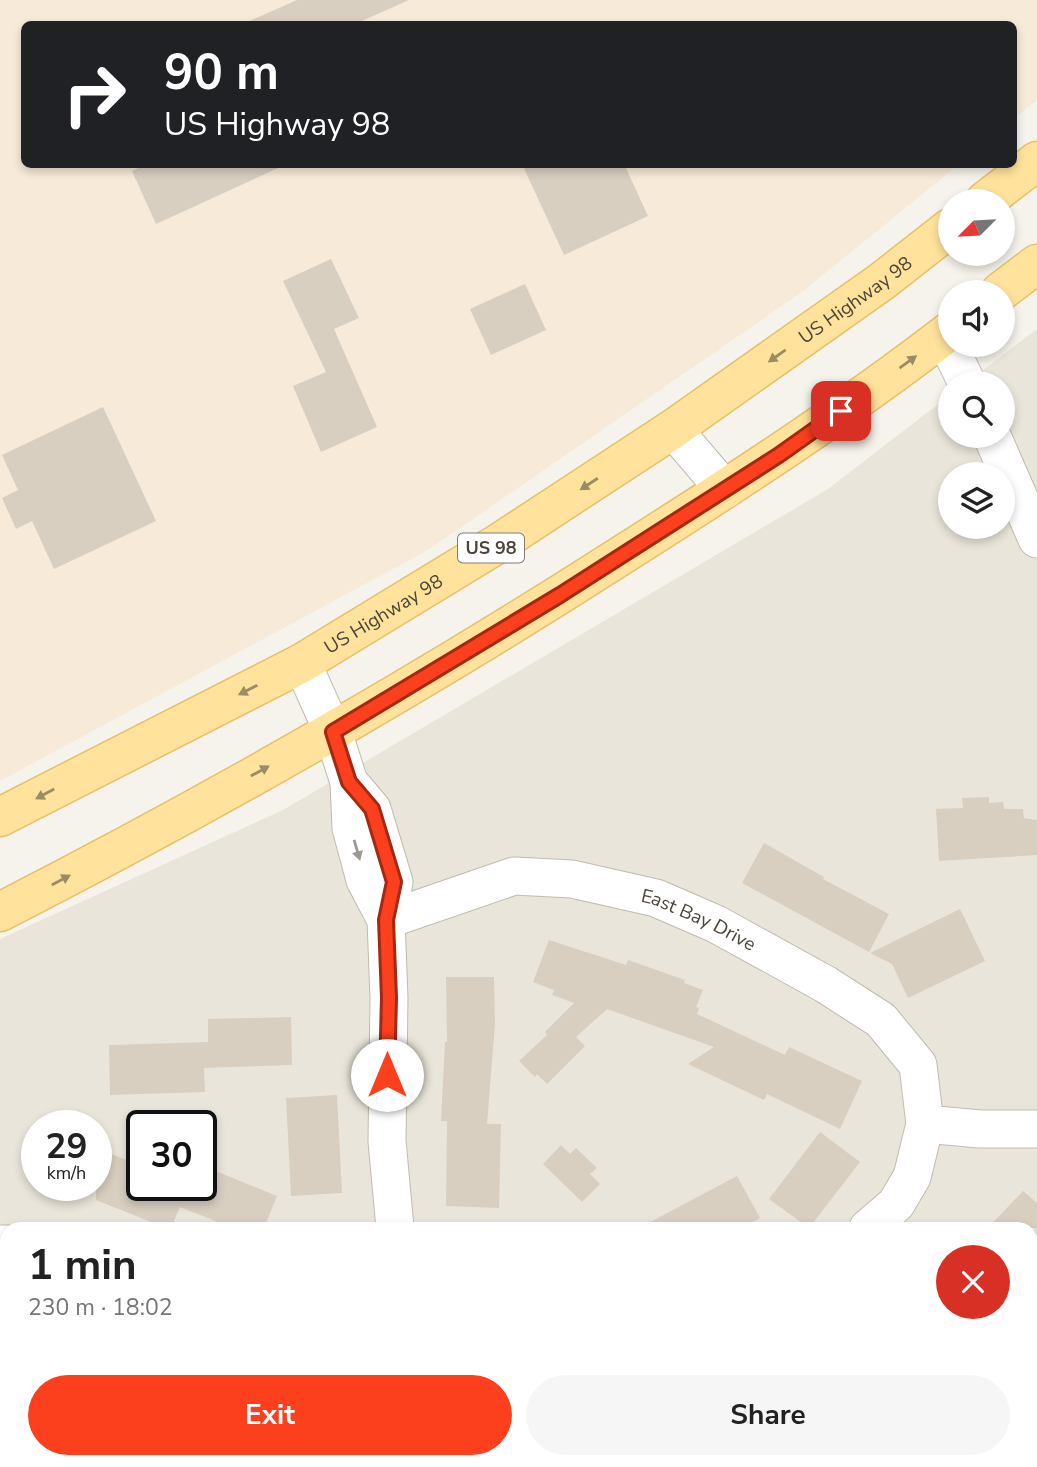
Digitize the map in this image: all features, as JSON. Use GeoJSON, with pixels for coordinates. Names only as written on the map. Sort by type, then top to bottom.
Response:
{"type":"FeatureCollection","features":[{"type":"Feature","properties":{"kind":"main road"},"geometry":{"type":"LineString","coordinates":[[1001,189],[1037,161]]}},
{"type":"Feature","properties":{"kind":"main road","name":"US Highway 98"},"geometry":{"type":"LineString","coordinates":[[0,817],[302,663],[499,543],[673,429],[881,282],[938,237]]}},
{"type":"Feature","properties":{"kind":"main road"},"geometry":{"type":"LineString","coordinates":[[1015,281],[1037,264]]}},
{"type":"Feature","properties":{"kind":"main road"},"geometry":{"type":"LineString","coordinates":[[0,912],[333,732],[560,595],[779,455],[938,340]]}},
{"type":"Feature","properties":{"kind":"street"},"geometry":{"type":"LineString","coordinates":[[673,429],[725,490]]}},
{"type":"Feature","properties":{"kind":"street"},"geometry":{"type":"LineString","coordinates":[[997,448],[1037,539]]}},
{"type":"Feature","properties":{"kind":"street"},"geometry":{"type":"LineString","coordinates":[[302,663],[333,732],[349,782],[372,809],[394,882],[386,920],[389,998],[387,1141],[394,1222]]}},
{"type":"Feature","properties":{"kind":"street","name":"East Bay Drive"},"geometry":{"type":"LineString","coordinates":[[386,920],[514,876],[572,878],[656,898],[716,925],[825,984],[881,1020],[918,1065],[925,1124],[912,1177],[896,1204],[875,1222]]}},
{"type":"Feature","properties":{"kind":"street"},"geometry":{"type":"LineString","coordinates":[[925,1124],[980,1129],[1037,1129]]}},
{"type":"Feature","properties":{"kind":"shaded area"},"geometry":{"type":"Polygon","coordinates":[[[0,0],[1037,0],[1037,100],[1017,116],[1017,21],[21,21],[21,168],[954,168],[802,292],[428,550],[0,781],[0,0]]]}},
{"type":"Feature","properties":{"kind":"shaded area"},"geometry":{"type":"Polygon","coordinates":[[[1037,329],[1037,1222],[0,1222],[0,939],[283,810],[828,489],[938,404],[938,448],[1015,448],[1015,371],[982,371],[1000,357],[1015,357],[1015,346],[1037,329]]]}},
{"type":"Feature","properties":{"kind":"building"},"geometry":{"type":"Polygon","coordinates":[[[297,0],[409,0],[362,21],[250,21],[297,0]]]}},
{"type":"Feature","properties":{"kind":"building"},"geometry":{"type":"Polygon","coordinates":[[[138,168],[278,168],[156,224],[132,171],[138,168]]]}},
{"type":"Feature","properties":{"kind":"building"},"geometry":{"type":"Polygon","coordinates":[[[524,168],[626,168],[648,216],[564,255],[524,168]]]}},
{"type":"Feature","properties":{"kind":"building"},"geometry":{"type":"Polygon","coordinates":[[[331,259],[359,318],[334,329],[377,427],[321,452],[293,386],[326,372],[283,281],[331,259]]]}},
{"type":"Feature","properties":{"kind":"building"},"geometry":{"type":"Polygon","coordinates":[[[525,284],[546,330],[491,355],[470,309],[525,284]]]}},
{"type":"Feature","properties":{"kind":"building"},"geometry":{"type":"Polygon","coordinates":[[[103,407],[156,521],[54,569],[32,521],[16,529],[2,498],[18,490],[2,455],[103,407]]]}},
{"type":"Feature","properties":{"kind":"building"},"geometry":{"type":"Polygon","coordinates":[[[989,797],[989,803],[1003,802],[1004,809],[1023,809],[1024,818],[1037,820],[1037,855],[939,861],[936,809],[963,808],[962,798],[989,797]]]}},
{"type":"Feature","properties":{"kind":"building"},"geometry":{"type":"Polygon","coordinates":[[[764,843],[824,877],[823,879],[889,914],[869,952],[742,883],[764,843]]]}},
{"type":"Feature","properties":{"kind":"building"},"geometry":{"type":"Polygon","coordinates":[[[960,909],[985,961],[908,998],[892,964],[870,953],[960,909]]]}},
{"type":"Feature","properties":{"kind":"building"},"geometry":{"type":"Polygon","coordinates":[[[549,940],[626,965],[628,960],[685,980],[684,983],[703,990],[696,1007],[699,1008],[697,1014],[785,1055],[789,1047],[862,1081],[840,1129],[767,1094],[764,1100],[688,1064],[714,1047],[607,1009],[576,1037],[585,1046],[547,1084],[537,1074],[535,1077],[519,1061],[547,1035],[545,1032],[574,1003],[552,995],[554,990],[533,982],[549,940]]]}},
{"type":"Feature","properties":{"kind":"building"},"geometry":{"type":"Polygon","coordinates":[[[446,977],[494,977],[495,1024],[487,1124],[501,1124],[499,1208],[446,1206],[447,1121],[441,1121],[447,1042],[446,977]]]}},
{"type":"Feature","properties":{"kind":"building"},"geometry":{"type":"Polygon","coordinates":[[[291,1017],[292,1065],[204,1068],[205,1092],[110,1095],[109,1045],[208,1042],[208,1019],[291,1017]]]}},
{"type":"Feature","properties":{"kind":"building"},"geometry":{"type":"Polygon","coordinates":[[[337,1095],[342,1193],[291,1196],[286,1098],[337,1095]]]}},
{"type":"Feature","properties":{"kind":"building"},"geometry":{"type":"Polygon","coordinates":[[[820,1132],[860,1162],[814,1222],[801,1222],[769,1199],[820,1132]]]}},
{"type":"Feature","properties":{"kind":"building"},"geometry":{"type":"Polygon","coordinates":[[[561,1145],[570,1154],[576,1148],[597,1168],[590,1174],[600,1184],[582,1202],[543,1164],[561,1145]]]}},
{"type":"Feature","properties":{"kind":"building"},"geometry":{"type":"Polygon","coordinates":[[[112,1154],[126,1160],[126,1201],[217,1201],[217,1172],[277,1196],[266,1222],[218,1222],[180,1207],[174,1222],[151,1222],[98,1201],[112,1201],[112,1154]]]}},
{"type":"Feature","properties":{"kind":"building"},"geometry":{"type":"Polygon","coordinates":[[[737,1176],[760,1218],[752,1222],[650,1222],[737,1176]]]}},
{"type":"Feature","properties":{"kind":"building"},"geometry":{"type":"Polygon","coordinates":[[[1023,1191],[1037,1203],[1037,1222],[994,1222],[1023,1191]]]}},
{"type":"Feature","properties":{"kind":"route"},"geometry":{"type":"LineString","coordinates":[[387,1075],[389,998],[386,920],[394,882],[372,809],[349,782],[333,732],[560,595],[779,455],[841,411]]}}]}
